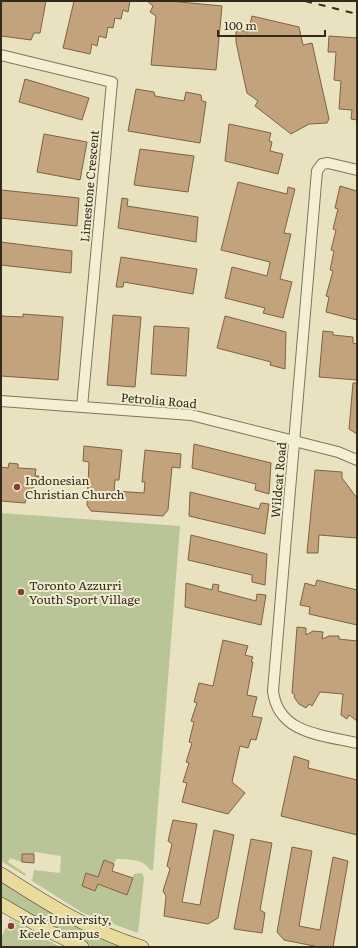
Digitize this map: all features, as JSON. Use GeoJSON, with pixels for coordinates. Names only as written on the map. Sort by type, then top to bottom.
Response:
{"type":"FeatureCollection","features":[{"type":"Feature","properties":{"kind":"main road"},"geometry":{"type":"LineString","coordinates":[[1,874],[88,926],[142,947]]}},
{"type":"Feature","properties":{"kind":"main road"},"geometry":{"type":"LineString","coordinates":[[1,904],[44,929],[82,947]]}},
{"type":"Feature","properties":{"kind":"street","name":"Limestone Crescent"},"geometry":{"type":"LineString","coordinates":[[1,55],[112,82],[82,407]]}},
{"type":"Feature","properties":{"kind":"street","name":"Wildcat Road"},"geometry":{"type":"LineString","coordinates":[[357,170],[328,163],[322,164],[318,171],[273,691],[274,700],[282,717],[297,728],[357,743]]}},
{"type":"Feature","properties":{"kind":"street","name":"Petrolia Road"},"geometry":{"type":"LineString","coordinates":[[1,401],[191,415],[295,440],[338,452],[357,460]]}},
{"type":"Feature","properties":{"kind":"green space"},"geometry":{"type":"Polygon","coordinates":[[[1,513],[180,526],[153,870],[150,870],[143,863],[135,860],[116,859],[114,864],[104,860],[98,877],[86,873],[82,885],[95,890],[98,884],[127,895],[134,874],[142,873],[144,878],[138,933],[83,913],[32,881],[34,870],[60,873],[61,856],[35,852],[34,854],[22,854],[22,862],[10,858],[8,862],[26,874],[25,876],[1,861],[1,513]]]}},
{"type":"Feature","properties":{"kind":"green space"},"geometry":{"type":"Polygon","coordinates":[[[1,879],[131,947],[94,947],[70,937],[1,898],[1,879]]]}},
{"type":"Feature","properties":{"kind":"green space","name":"York University, Keele Campus"},"geometry":{"type":"Polygon","coordinates":[[[10,919],[60,947],[1,947],[1,938],[10,919]]]}},
{"type":"Feature","properties":{"kind":"building"},"geometry":{"type":"Polygon","coordinates":[[[1,1],[46,1],[40,33],[34,33],[31,40],[1,36],[1,1]]]}},
{"type":"Feature","properties":{"kind":"building"},"geometry":{"type":"Polygon","coordinates":[[[74,1],[130,1],[128,12],[123,10],[121,19],[115,18],[113,28],[108,27],[106,38],[99,36],[97,46],[92,44],[90,54],[63,48],[74,1]]]}},
{"type":"Feature","properties":{"kind":"building"},"geometry":{"type":"Polygon","coordinates":[[[147,1],[170,1],[222,6],[216,70],[151,65],[156,16],[150,12],[153,6],[147,1]]]}},
{"type":"Feature","properties":{"kind":"building"},"geometry":{"type":"Polygon","coordinates":[[[252,16],[299,27],[303,45],[312,43],[329,119],[327,123],[309,124],[291,134],[255,106],[258,101],[247,93],[236,42],[236,32],[239,30],[248,32],[252,16]]]}},
{"type":"Feature","properties":{"kind":"building"},"geometry":{"type":"Polygon","coordinates":[[[329,36],[357,38],[357,120],[351,119],[352,110],[339,109],[341,81],[334,80],[336,52],[328,52],[329,36]]]}},
{"type":"Feature","properties":{"kind":"building"},"geometry":{"type":"Polygon","coordinates":[[[25,79],[89,98],[82,120],[19,102],[25,79]]]}},
{"type":"Feature","properties":{"kind":"building"},"geometry":{"type":"Polygon","coordinates":[[[136,89],[154,92],[155,96],[184,101],[186,92],[201,95],[202,101],[206,102],[200,143],[128,131],[136,89]]]}},
{"type":"Feature","properties":{"kind":"building"},"geometry":{"type":"Polygon","coordinates":[[[229,124],[271,133],[269,141],[272,142],[270,151],[283,154],[278,174],[225,161],[229,124]]]}},
{"type":"Feature","properties":{"kind":"building"},"geometry":{"type":"Polygon","coordinates":[[[44,134],[87,142],[80,180],[37,172],[44,134]]]}},
{"type":"Feature","properties":{"kind":"building"},"geometry":{"type":"Polygon","coordinates":[[[140,149],[194,156],[188,192],[134,185],[140,149]]]}},
{"type":"Feature","properties":{"kind":"building"},"geometry":{"type":"Polygon","coordinates":[[[238,182],[287,194],[288,187],[295,189],[284,233],[291,234],[280,279],[292,282],[283,318],[263,313],[265,308],[225,298],[232,267],[267,276],[270,262],[221,250],[238,182]]]}},
{"type":"Feature","properties":{"kind":"building"},"geometry":{"type":"Polygon","coordinates":[[[340,186],[357,191],[357,320],[326,312],[329,297],[326,296],[333,271],[330,270],[334,251],[331,250],[336,230],[333,229],[338,209],[335,208],[340,186]]]}},
{"type":"Feature","properties":{"kind":"building"},"geometry":{"type":"Polygon","coordinates":[[[1,190],[79,198],[77,226],[1,218],[1,190]]]}},
{"type":"Feature","properties":{"kind":"building"},"geometry":{"type":"Polygon","coordinates":[[[122,198],[128,199],[127,206],[198,217],[196,242],[118,228],[122,198]]]}},
{"type":"Feature","properties":{"kind":"building"},"geometry":{"type":"Polygon","coordinates":[[[1,242],[72,251],[71,273],[1,265],[1,242]]]}},
{"type":"Feature","properties":{"kind":"building"},"geometry":{"type":"Polygon","coordinates":[[[121,257],[197,269],[193,294],[124,282],[123,287],[116,287],[121,257]]]}},
{"type":"Feature","properties":{"kind":"building"},"geometry":{"type":"Polygon","coordinates":[[[23,314],[63,317],[58,380],[1,376],[1,316],[23,317],[23,314]]]}},
{"type":"Feature","properties":{"kind":"building"},"geometry":{"type":"Polygon","coordinates":[[[113,315],[141,317],[135,387],[107,385],[113,315]]]}},
{"type":"Feature","properties":{"kind":"building"},"geometry":{"type":"Polygon","coordinates":[[[225,316],[286,332],[285,369],[270,365],[271,362],[217,348],[225,316]]]}},
{"type":"Feature","properties":{"kind":"building"},"geometry":{"type":"Polygon","coordinates":[[[154,326],[189,328],[186,376],[151,374],[154,326]]]}},
{"type":"Feature","properties":{"kind":"building"},"geometry":{"type":"Polygon","coordinates":[[[323,331],[333,332],[333,335],[353,337],[353,343],[357,344],[357,380],[319,377],[323,331]]]}},
{"type":"Feature","properties":{"kind":"building"},"geometry":{"type":"Polygon","coordinates":[[[353,383],[357,383],[357,434],[349,429],[353,383]]]}},
{"type":"Feature","properties":{"kind":"building"},"geometry":{"type":"Polygon","coordinates":[[[194,444],[271,463],[269,494],[255,490],[256,484],[192,468],[194,444]]]}},
{"type":"Feature","properties":{"kind":"building"},"geometry":{"type":"Polygon","coordinates":[[[84,446],[122,450],[119,480],[115,480],[114,491],[144,493],[145,482],[142,482],[145,450],[181,454],[180,468],[172,467],[168,510],[163,516],[91,511],[87,505],[89,462],[83,461],[84,446]]]}},
{"type":"Feature","properties":{"kind":"building","name":"Indonesian Christian Church"},"geometry":{"type":"Polygon","coordinates":[[[9,463],[18,464],[18,468],[36,469],[35,476],[39,476],[38,482],[34,482],[33,492],[29,491],[25,503],[1,501],[1,467],[8,468],[9,463]]]}},
{"type":"Feature","properties":{"kind":"building"},"geometry":{"type":"Polygon","coordinates":[[[315,470],[342,472],[342,478],[357,498],[357,538],[319,535],[318,553],[307,553],[315,470]]]}},
{"type":"Feature","properties":{"kind":"building"},"geometry":{"type":"Polygon","coordinates":[[[190,492],[259,509],[261,503],[269,504],[265,534],[189,516],[190,492]]]}},
{"type":"Feature","properties":{"kind":"building"},"geometry":{"type":"Polygon","coordinates":[[[191,535],[267,554],[265,585],[252,582],[252,575],[188,560],[191,535]]]}},
{"type":"Feature","properties":{"kind":"building"},"geometry":{"type":"Polygon","coordinates":[[[317,580],[357,590],[357,625],[309,614],[310,607],[300,605],[305,583],[315,586],[317,580]]]}},
{"type":"Feature","properties":{"kind":"building"},"geometry":{"type":"Polygon","coordinates":[[[186,583],[212,590],[213,584],[219,585],[218,591],[256,601],[257,594],[266,595],[261,625],[185,607],[186,583]]]}},
{"type":"Feature","properties":{"kind":"building"},"geometry":{"type":"Polygon","coordinates":[[[297,627],[306,628],[306,635],[313,631],[323,632],[322,639],[329,636],[339,636],[339,639],[357,641],[357,721],[349,715],[347,719],[341,715],[343,694],[320,692],[312,706],[309,704],[306,708],[299,704],[294,697],[295,695],[292,693],[297,627]]]}},
{"type":"Feature","properties":{"kind":"building"},"geometry":{"type":"Polygon","coordinates":[[[223,640],[248,646],[245,655],[253,657],[251,662],[253,662],[247,695],[257,697],[252,716],[262,718],[256,740],[251,739],[248,748],[240,746],[232,782],[245,793],[228,814],[182,802],[187,783],[183,782],[189,763],[186,762],[192,743],[189,742],[194,722],[191,721],[197,703],[194,702],[199,683],[213,686],[223,640]]]}},
{"type":"Feature","properties":{"kind":"building"},"geometry":{"type":"Polygon","coordinates":[[[294,756],[309,761],[308,768],[357,780],[357,835],[281,816],[294,756]]]}},
{"type":"Feature","properties":{"kind":"building"},"geometry":{"type":"Polygon","coordinates":[[[173,820],[197,824],[182,902],[200,905],[214,830],[234,835],[218,918],[208,924],[164,916],[166,896],[163,891],[170,869],[167,866],[172,844],[168,841],[173,820]]]}},
{"type":"Feature","properties":{"kind":"building"},"geometry":{"type":"Polygon","coordinates":[[[251,839],[272,843],[260,910],[265,913],[262,933],[234,929],[251,839]]]}},
{"type":"Feature","properties":{"kind":"building"},"geometry":{"type":"Polygon","coordinates":[[[292,847],[312,851],[299,926],[320,930],[333,857],[348,861],[333,947],[319,947],[284,940],[277,932],[292,847]]]}},
{"type":"Feature","properties":{"kind":"building"},"geometry":{"type":"Polygon","coordinates":[[[22,854],[34,854],[34,863],[22,862],[22,854]]]}},
{"type":"Feature","properties":{"kind":"building"},"geometry":{"type":"Polygon","coordinates":[[[104,860],[114,864],[112,871],[133,878],[127,895],[98,884],[95,891],[82,886],[86,873],[98,877],[104,860]]]}},
{"type":"Feature","properties":{"kind":"railway"},"geometry":{"type":"LineString","coordinates":[[305,1],[357,14]]}},
{"type":"Feature","properties":{"kind":"place","name":"Indonesian Christian Church"},"geometry":{"type":"Point","coordinates":[17,487]}},
{"type":"Feature","properties":{"kind":"place","name":"Toronto Azzurri Youth Sport Village"},"geometry":{"type":"Point","coordinates":[21,592]}},
{"type":"Feature","properties":{"kind":"place","name":"York University, Keele Campus"},"geometry":{"type":"Point","coordinates":[11,926]}}]}
